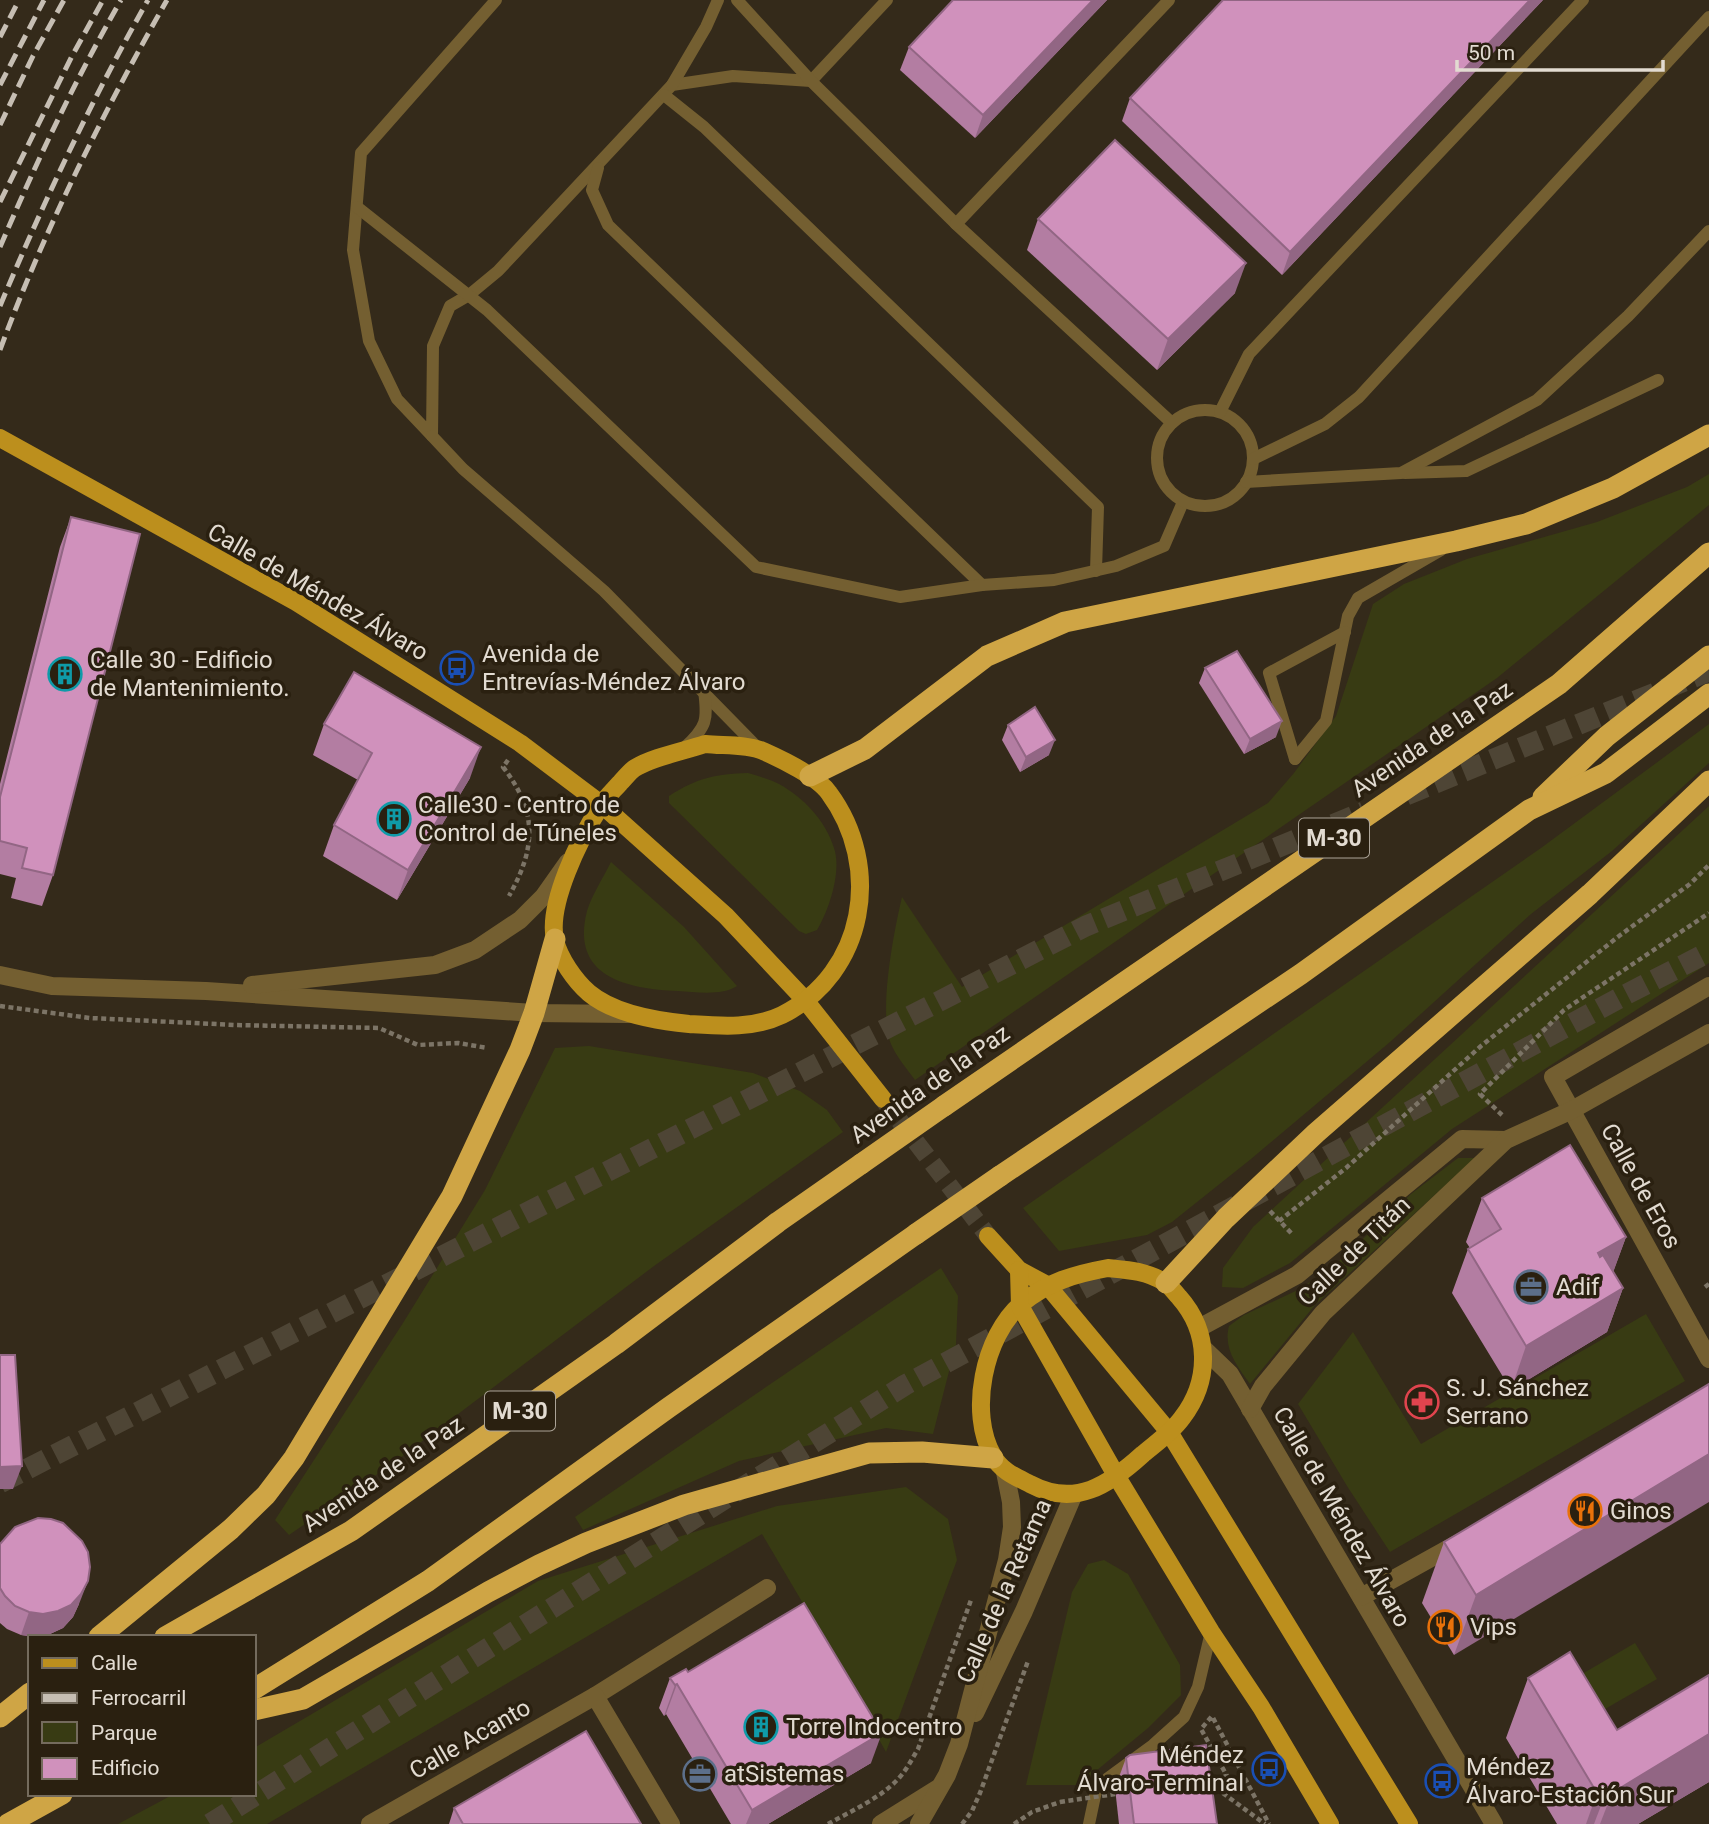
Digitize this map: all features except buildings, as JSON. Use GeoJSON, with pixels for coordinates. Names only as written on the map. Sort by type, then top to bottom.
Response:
{"type":"FeatureCollection","features":[{"type":"Feature","properties":{"kind":"highway"},"geometry":{"type":"LineString","coordinates":[[810,776],[865,749],[987,656],[1065,622],[1526,524],[1613,488],[1709,435]]}},
{"type":"Feature","properties":{"kind":"highway","name":"Avenida de la Paz"},"geometry":{"type":"LineString","coordinates":[[169,1635],[351,1531],[616,1344],[778,1222],[1559,684],[1709,553]]}},
{"type":"Feature","properties":{"kind":"highway"},"geometry":{"type":"LineString","coordinates":[[256,1688],[428,1581],[916,1234],[1301,974],[1529,810],[1607,736],[1709,656]]}},
{"type":"Feature","properties":{"kind":"highway"},"geometry":{"type":"LineString","coordinates":[[1529,810],[1606,773],[1709,694]]}},
{"type":"Feature","properties":{"kind":"highway"},"geometry":{"type":"LineString","coordinates":[[1166,1283],[1226,1218],[1316,1133],[1590,894],[1709,781]]}},
{"type":"Feature","properties":{"kind":"highway"},"geometry":{"type":"LineString","coordinates":[[101,1635],[231,1529],[266,1495],[294,1458],[452,1196],[520,1050],[534,1013],[555,939]]}},
{"type":"Feature","properties":{"kind":"highway"},"geometry":{"type":"LineString","coordinates":[[256,1710],[303,1699],[529,1570],[586,1543],[684,1504],[870,1453],[922,1452],[999,1465]]}},
{"type":"Feature","properties":{"kind":"highway"},"geometry":{"type":"LineString","coordinates":[[0,1717],[28,1695]]}},
{"type":"Feature","properties":{"kind":"highway"},"geometry":{"type":"LineString","coordinates":[[0,1725],[28,1710]]}},
{"type":"Feature","properties":{"kind":"highway"},"geometry":{"type":"LineString","coordinates":[[8,1824],[58,1796]]}},
{"type":"Feature","properties":{"kind":"main road","name":"Calle de Méndez Álvaro"},"geometry":{"type":"LineString","coordinates":[[0,438],[296,602],[520,743],[601,804],[726,916],[806,1000],[883,1099]]}},
{"type":"Feature","properties":{"kind":"main road"},"geometry":{"type":"LineString","coordinates":[[705,744],[760,750],[810,776],[828,791],[856,847],[862,890],[855,932],[835,970],[806,1000],[780,1016],[736,1027],[666,1022],[629,1014],[589,993],[566,964],[555,939],[556,903],[575,850],[601,804],[634,768],[705,744]]}},
{"type":"Feature","properties":{"kind":"main road"},"geometry":{"type":"LineString","coordinates":[[988,1236],[1019,1270],[1048,1285],[1169,1432],[1409,1824]]}},
{"type":"Feature","properties":{"kind":"main road"},"geometry":{"type":"LineString","coordinates":[[1108,1268],[1140,1271],[1166,1283],[1191,1311],[1204,1349],[1199,1382],[1182,1418],[1117,1477],[1073,1496],[1045,1492],[999,1465],[985,1440],[982,1388],[989,1353],[1002,1328],[1020,1306],[1048,1285],[1077,1274],[1108,1268]]}},
{"type":"Feature","properties":{"kind":"main road"},"geometry":{"type":"LineString","coordinates":[[1019,1270],[1020,1306],[1117,1477],[1331,1824]]}},
{"type":"Feature","properties":{"kind":"street"},"geometry":{"type":"LineString","coordinates":[[206,990],[435,965],[475,950],[520,920],[544,896],[575,850]]}},
{"type":"Feature","properties":{"kind":"street"},"geometry":{"type":"LineString","coordinates":[[0,975],[52,986],[206,990],[534,1013],[629,1014]]}},
{"type":"Feature","properties":{"kind":"street"},"geometry":{"type":"LineString","coordinates":[[1572,1111],[1553,1077],[1709,986]]}},
{"type":"Feature","properties":{"kind":"street","name":"Calle de Titán"},"geometry":{"type":"LineString","coordinates":[[1250,1409],[1263,1386],[1323,1313],[1506,1140],[1572,1111],[1709,1033]]}},
{"type":"Feature","properties":{"kind":"street","name":"Calle de Eros"},"geometry":{"type":"LineString","coordinates":[[1572,1111],[1709,1359]]}},
{"type":"Feature","properties":{"kind":"street","name":"Calle de Titán"},"geometry":{"type":"LineString","coordinates":[[1199,1328],[1297,1275],[1462,1139],[1506,1140]]}},
{"type":"Feature","properties":{"kind":"street","name":"Calle de Méndez Álvaro"},"geometry":{"type":"LineString","coordinates":[[1204,1349],[1230,1374],[1494,1824]]}},
{"type":"Feature","properties":{"kind":"street","name":"Calle de la Retama"},"geometry":{"type":"LineString","coordinates":[[959,1744],[1007,1560],[1012,1527],[1011,1502],[999,1465]]}},
{"type":"Feature","properties":{"kind":"street","name":"Calle de la Retama"},"geometry":{"type":"LineString","coordinates":[[919,1824],[940,1787],[1024,1611],[1073,1496]]}},
{"type":"Feature","properties":{"kind":"street"},"geometry":{"type":"LineString","coordinates":[[1361,1597],[1478,1532]]}},
{"type":"Feature","properties":{"kind":"street","name":"Calle Acanto"},"geometry":{"type":"LineString","coordinates":[[370,1824],[595,1696],[768,1588]]}},
{"type":"Feature","properties":{"kind":"street"},"geometry":{"type":"LineString","coordinates":[[595,1696],[671,1824]]}},
{"type":"Feature","properties":{"kind":"street"},"geometry":{"type":"LineString","coordinates":[[881,1824],[940,1787]]}},
{"type":"Feature","properties":{"kind":"lane"},"geometry":{"type":"LineString","coordinates":[[496,0],[361,153],[353,250],[369,341],[397,399],[463,469],[604,591],[760,750]]}},
{"type":"Feature","properties":{"kind":"lane"},"geometry":{"type":"LineString","coordinates":[[432,436],[433,346],[450,306],[469,295],[498,271],[668,90],[706,27],[718,0]]}},
{"type":"Feature","properties":{"kind":"lane"},"geometry":{"type":"LineString","coordinates":[[737,0],[811,81],[956,224],[1172,423]]}},
{"type":"Feature","properties":{"kind":"lane"},"geometry":{"type":"LineString","coordinates":[[811,81],[887,0]]}},
{"type":"Feature","properties":{"kind":"lane"},"geometry":{"type":"LineString","coordinates":[[956,224],[1169,0]]}},
{"type":"Feature","properties":{"kind":"lane"},"geometry":{"type":"LineString","coordinates":[[1220,412],[1250,354],[1583,0]]}},
{"type":"Feature","properties":{"kind":"lane"},"geometry":{"type":"LineString","coordinates":[[1253,459],[1325,424],[1359,397],[1709,17]]}},
{"type":"Feature","properties":{"kind":"lane"},"geometry":{"type":"LineString","coordinates":[[668,90],[733,76],[811,81]]}},
{"type":"Feature","properties":{"kind":"lane"},"geometry":{"type":"LineString","coordinates":[[668,90],[1098,507],[1096,571]]}},
{"type":"Feature","properties":{"kind":"lane"},"geometry":{"type":"LineString","coordinates":[[600,163],[592,190],[608,225],[982,585]]}},
{"type":"Feature","properties":{"kind":"lane"},"geometry":{"type":"LineString","coordinates":[[357,208],[469,295],[756,567],[900,597],[982,585],[1054,580],[1116,566],[1164,546],[1183,502]]}},
{"type":"Feature","properties":{"kind":"lane"},"geometry":{"type":"LineString","coordinates":[[1401,473],[1537,400],[1628,316],[1709,231]]}},
{"type":"Feature","properties":{"kind":"lane"},"geometry":{"type":"LineString","coordinates":[[1246,482],[1466,471],[1658,380]]}},
{"type":"Feature","properties":{"kind":"lane"},"geometry":{"type":"LineString","coordinates":[[1203,410],[1220,412],[1242,428],[1250,442],[1253,459],[1246,482],[1231,499],[1216,506],[1183,502],[1160,478],[1156,461],[1158,444],[1172,423],[1203,410]]}},
{"type":"Feature","properties":{"kind":"lane"},"geometry":{"type":"LineString","coordinates":[[1345,632],[1269,673],[1295,759],[1326,721],[1345,632],[1348,616],[1358,598],[1456,541]]}},
{"type":"Feature","properties":{"kind":"lane"},"geometry":{"type":"LineString","coordinates":[[679,752],[697,736],[707,717],[704,690]]}},
{"type":"Feature","properties":{"kind":"lane"},"geometry":{"type":"LineString","coordinates":[[1089,1824],[1096,1791],[1184,1717],[1198,1686],[1212,1632]]}},
{"type":"Feature","properties":{"kind":"path"},"geometry":{"type":"LineString","coordinates":[[502,904],[510,896],[520,875],[528,854],[531,829],[518,786],[503,767],[520,743]]}},
{"type":"Feature","properties":{"kind":"path"},"geometry":{"type":"LineString","coordinates":[[1279,1221],[1346,1168],[1481,1046],[1619,936],[1690,884],[1709,865]]}},
{"type":"Feature","properties":{"kind":"path"},"geometry":{"type":"LineString","coordinates":[[1502,1115],[1480,1094],[1564,1010],[1709,913]]}},
{"type":"Feature","properties":{"kind":"path"},"geometry":{"type":"LineString","coordinates":[[0,1006],[90,1018],[379,1028],[418,1045],[458,1043],[488,1048]]}},
{"type":"Feature","properties":{"kind":"path"},"geometry":{"type":"LineString","coordinates":[[1270,1211],[1293,1235]]}},
{"type":"Feature","properties":{"kind":"path"},"geometry":{"type":"LineString","coordinates":[[828,1824],[886,1788],[906,1770],[918,1749],[971,1600],[997,1599]]}},
{"type":"Feature","properties":{"kind":"path"},"geometry":{"type":"LineString","coordinates":[[962,1824],[972,1811],[984,1783],[1029,1658]]}},
{"type":"Feature","properties":{"kind":"path"},"geometry":{"type":"LineString","coordinates":[[1196,1782],[1227,1776],[1201,1729],[1212,1716],[1267,1824]]}},
{"type":"Feature","properties":{"kind":"path"},"geometry":{"type":"LineString","coordinates":[[1206,1780],[1267,1824]]}},
{"type":"Feature","properties":{"kind":"path"},"geometry":{"type":"LineString","coordinates":[[1014,1824],[1032,1812],[1060,1802],[1115,1794]]}},
{"type":"Feature","properties":{"kind":"green space"},"geometry":{"type":"Polygon","coordinates":[[[1709,474],[1709,505],[1497,678],[915,1080],[891,1044],[887,1030],[889,971],[902,897],[962,987],[1268,803],[1336,716],[1373,604],[1404,584],[1467,559],[1597,522],[1687,487],[1709,474]]]}},
{"type":"Feature","properties":{"kind":"green space"},"geometry":{"type":"Polygon","coordinates":[[[1709,724],[1709,763],[1612,851],[1531,914],[1390,1042],[1172,1222],[1147,1235],[1059,1251],[1023,1208],[1541,848],[1709,724]]]}},
{"type":"Feature","properties":{"kind":"green space"},"geometry":{"type":"Polygon","coordinates":[[[748,773],[775,782],[797,796],[819,819],[830,838],[836,857],[835,879],[830,901],[817,930],[806,934],[799,931],[669,803],[669,796],[698,781],[726,774],[748,773]]]}},
{"type":"Feature","properties":{"kind":"green space"},"geometry":{"type":"Polygon","coordinates":[[[1709,806],[1709,963],[1452,1129],[1290,1263],[1243,1288],[1222,1287],[1223,1268],[1253,1227],[1709,806]]]}},
{"type":"Feature","properties":{"kind":"green space"},"geometry":{"type":"Polygon","coordinates":[[[611,862],[684,927],[737,986],[709,993],[659,990],[622,982],[595,965],[587,951],[584,933],[587,911],[611,862]]]}},
{"type":"Feature","properties":{"kind":"green space"},"geometry":{"type":"Polygon","coordinates":[[[589,1046],[753,1073],[800,1091],[827,1110],[843,1132],[654,1266],[392,1464],[289,1535],[275,1520],[403,1323],[485,1190],[555,1048],[589,1046]]]}},
{"type":"Feature","properties":{"kind":"green space"},"geometry":{"type":"Polygon","coordinates":[[[1458,1158],[1475,1158],[1315,1305],[1250,1384],[1230,1350],[1229,1326],[1244,1315],[1300,1289],[1337,1263],[1411,1194],[1458,1158]]]}},
{"type":"Feature","properties":{"kind":"green space"},"geometry":{"type":"Polygon","coordinates":[[[941,1268],[958,1296],[956,1344],[933,1434],[886,1428],[739,1461],[583,1530],[575,1517],[941,1268]]]}},
{"type":"Feature","properties":{"kind":"green space"},"geometry":{"type":"Polygon","coordinates":[[[1646,1314],[1685,1381],[1390,1552],[1298,1404],[1353,1332],[1421,1444],[1646,1314]]]}},
{"type":"Feature","properties":{"kind":"green space"},"geometry":{"type":"Polygon","coordinates":[[[906,1487],[948,1519],[957,1560],[886,1752],[762,1534],[267,1824],[118,1824],[170,1796],[256,1796],[256,1747],[538,1581],[777,1506],[906,1487]]]}},
{"type":"Feature","properties":{"kind":"green space"},"geometry":{"type":"Polygon","coordinates":[[[1104,1560],[1128,1574],[1180,1665],[1181,1695],[1148,1728],[1079,1785],[1026,1785],[1072,1592],[1088,1564],[1104,1560]]]}},
{"type":"Feature","properties":{"kind":"green space"},"geometry":{"type":"Polygon","coordinates":[[[1635,1643],[1657,1679],[1586,1720],[1565,1684],[1635,1643]]]}},
{"type":"Feature","properties":{"kind":"tunnel"},"geometry":{"type":"LineString","coordinates":[[1406,795],[1709,671]]}},
{"type":"Feature","properties":{"kind":"tunnel"},"geometry":{"type":"LineString","coordinates":[[0,1483],[1086,926],[1364,812]]}},
{"type":"Feature","properties":{"kind":"tunnel"},"geometry":{"type":"LineString","coordinates":[[256,1795],[905,1385],[1709,952]]}},
{"type":"Feature","properties":{"kind":"tunnel"},"geometry":{"type":"LineString","coordinates":[[883,1099],[988,1236]]}},
{"type":"Feature","properties":{"kind":"tunnel"},"geometry":{"type":"LineString","coordinates":[[210,1824],[254,1796]]}},
{"type":"Feature","properties":{"kind":"railway"},"geometry":{"type":"LineString","coordinates":[[0,37],[19,0]]}},
{"type":"Feature","properties":{"kind":"railway"},"geometry":{"type":"LineString","coordinates":[[0,85],[44,0]]}},
{"type":"Feature","properties":{"kind":"railway"},"geometry":{"type":"LineString","coordinates":[[0,125],[64,0]]}},
{"type":"Feature","properties":{"kind":"railway"},"geometry":{"type":"LineString","coordinates":[[0,202],[72,56],[103,0]]}},
{"type":"Feature","properties":{"kind":"railway"},"geometry":{"type":"LineString","coordinates":[[0,247],[57,122],[121,0]]}},
{"type":"Feature","properties":{"kind":"railway"},"geometry":{"type":"LineString","coordinates":[[0,306],[70,151],[148,0]]}},
{"type":"Feature","properties":{"kind":"railway"},"geometry":{"type":"LineString","coordinates":[[0,350],[36,260],[76,172],[167,0]]}},
{"type":"Feature","properties":{"kind":"place","name":"Avenida de Entrevías-Méndez Álvaro"},"geometry":{"type":"Point","coordinates":[457,668]}},
{"type":"Feature","properties":{"kind":"place","name":"Calle 30 - Edificio de Mantenimiento."},"geometry":{"type":"Point","coordinates":[65,674]}},
{"type":"Feature","properties":{"kind":"place","name":"Calle30 - Centro de Control de Túneles"},"geometry":{"type":"Point","coordinates":[394,819]}},
{"type":"Feature","properties":{"kind":"place","name":"Adif"},"geometry":{"type":"Point","coordinates":[1531,1287]}},
{"type":"Feature","properties":{"kind":"place","name":"S. J. Sánchez Serrano"},"geometry":{"type":"Point","coordinates":[1422,1402]}},
{"type":"Feature","properties":{"kind":"place","name":"Ginos"},"geometry":{"type":"Point","coordinates":[1585,1511]}},
{"type":"Feature","properties":{"kind":"place","name":"Vips"},"geometry":{"type":"Point","coordinates":[1445,1627]}},
{"type":"Feature","properties":{"kind":"place","name":"Torre Indocentro"},"geometry":{"type":"Point","coordinates":[761,1727]}},
{"type":"Feature","properties":{"kind":"place","name":"Méndez Álvaro-Terminal"},"geometry":{"type":"Point","coordinates":[1269,1769]}},
{"type":"Feature","properties":{"kind":"place","name":"atSistemas"},"geometry":{"type":"Point","coordinates":[700,1774]}},
{"type":"Feature","properties":{"kind":"place","name":"Méndez Álvaro-Estación Sur"},"geometry":{"type":"Point","coordinates":[1442,1781]}}]}
